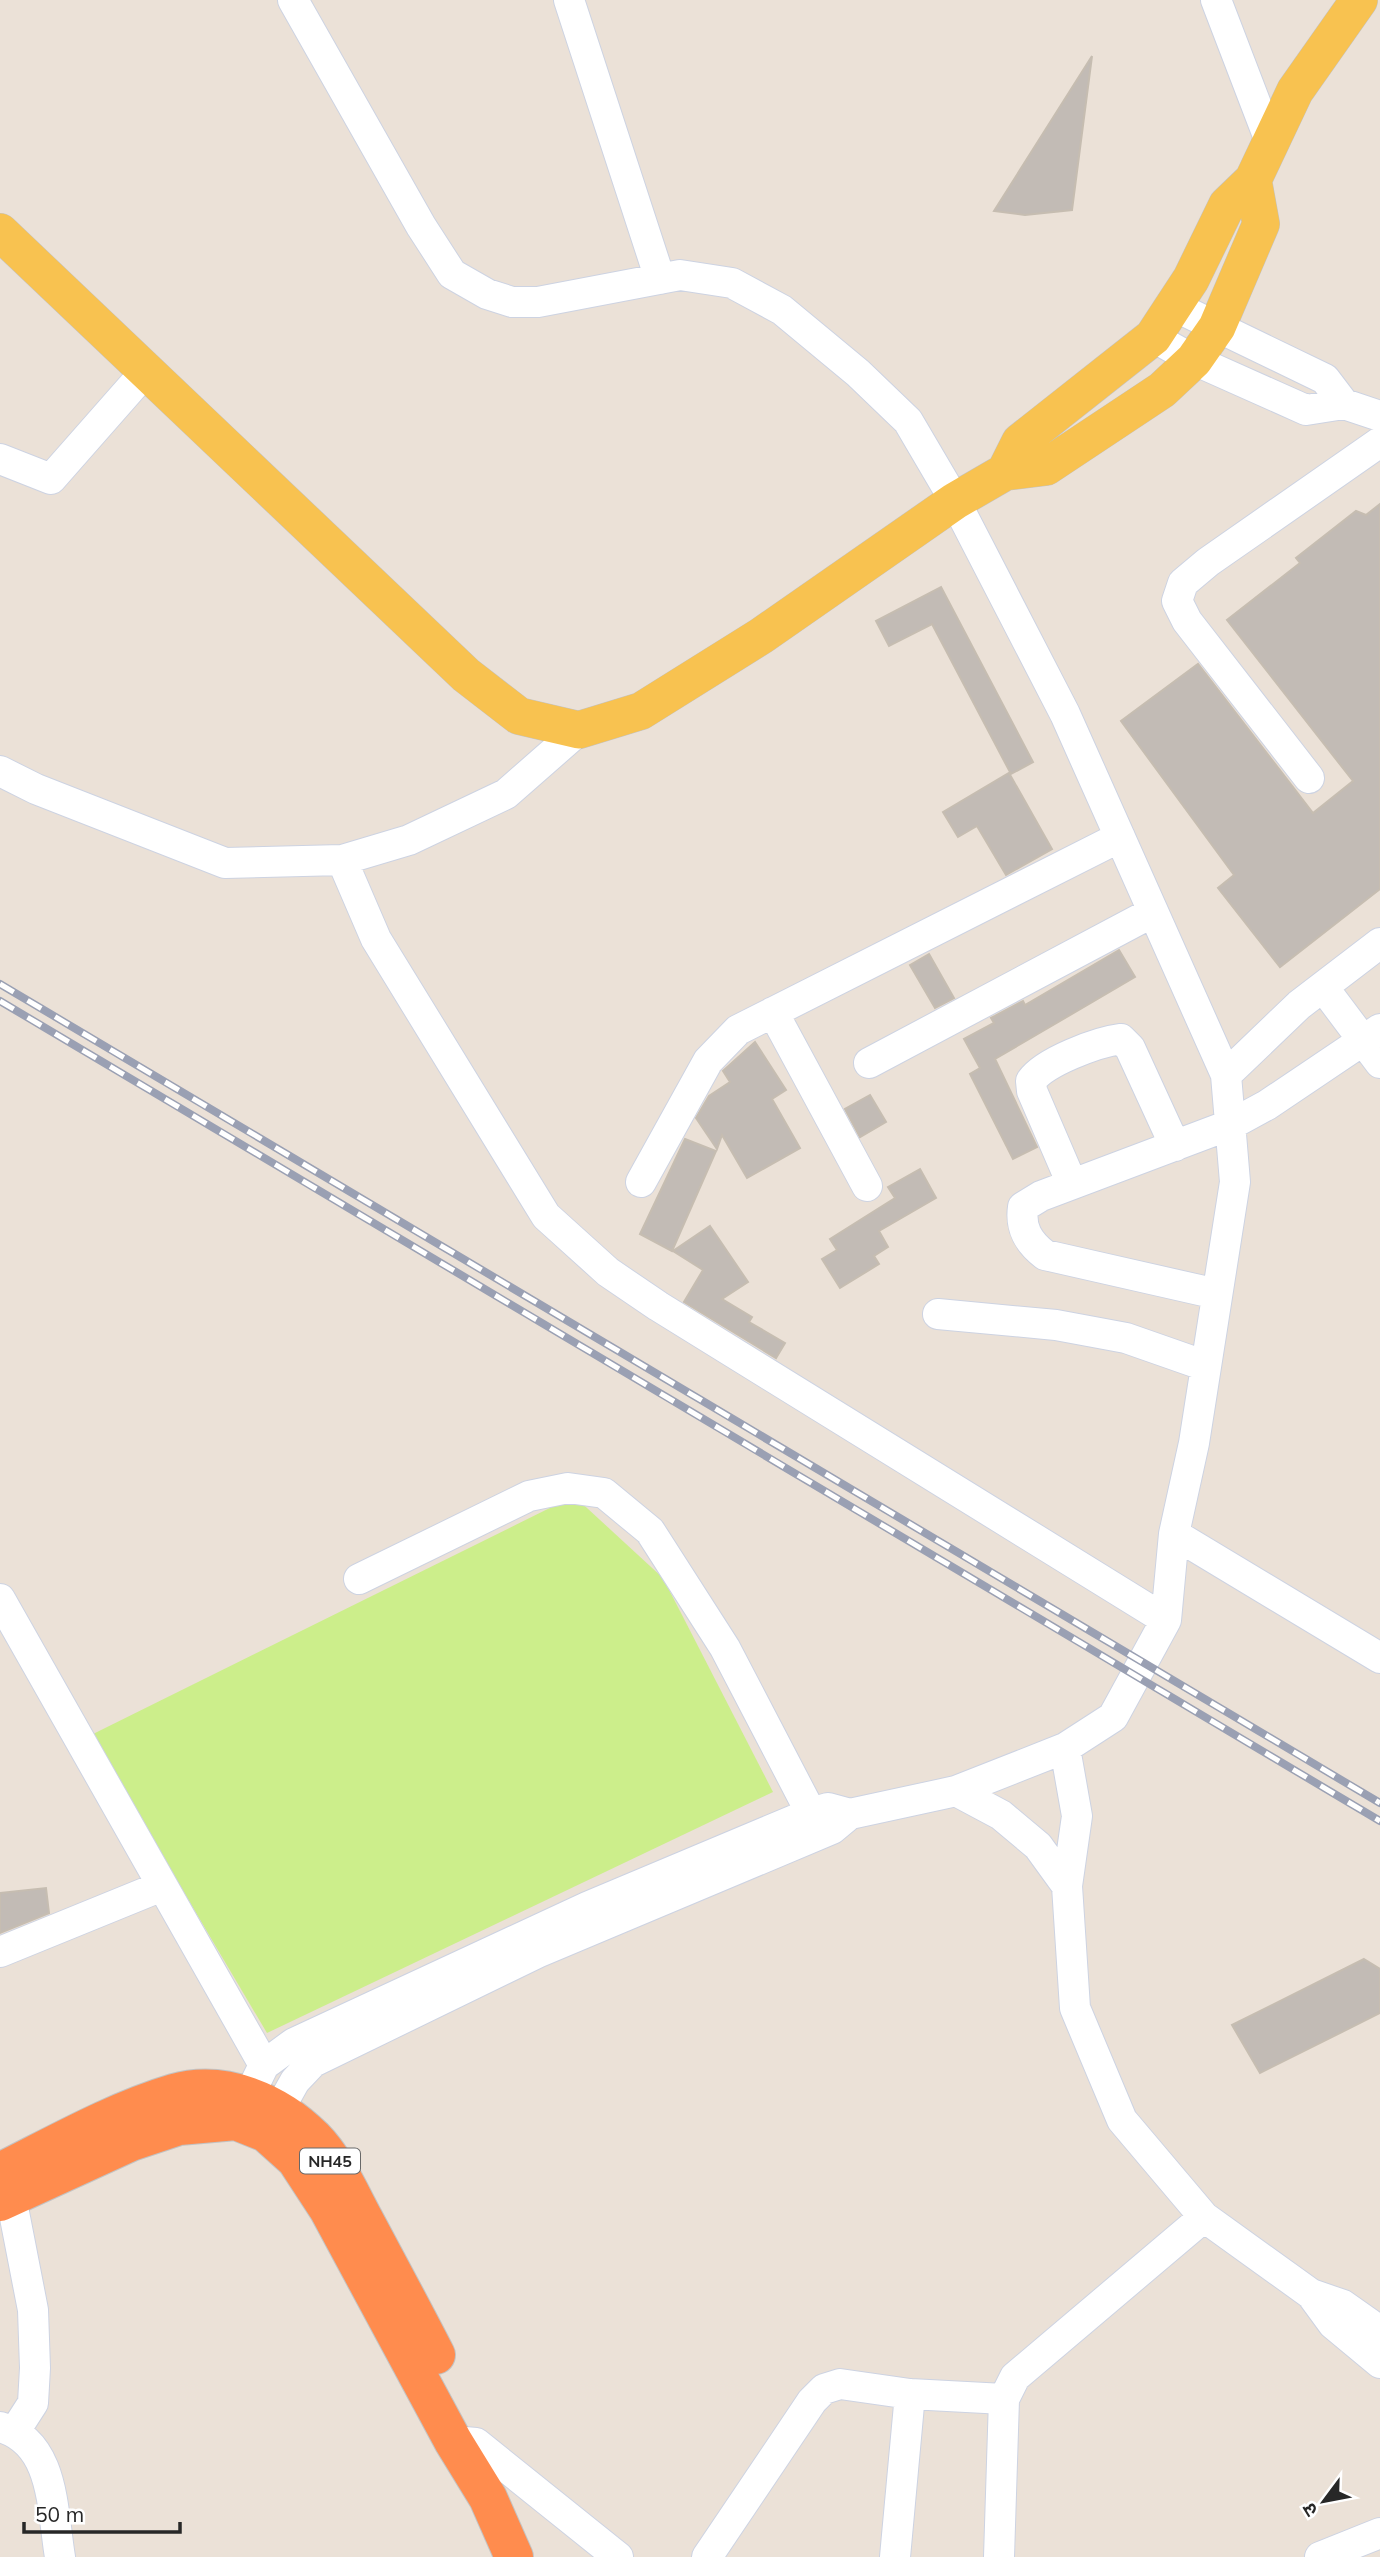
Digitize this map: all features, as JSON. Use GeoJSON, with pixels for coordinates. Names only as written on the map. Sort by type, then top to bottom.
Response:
{"type":"FeatureCollection","features":[{"type":"Feature","properties":{"kind":"highway"},"geometry":{"type":"LineString","coordinates":[[4,2190],[131,2142],[259,2104]]}},
{"type":"Feature","properties":{"kind":"highway","name":"NH45"},"geometry":{"type":"LineString","coordinates":[[259,2104],[328,2209],[464,2442],[514,2557]]}},
{"type":"Feature","properties":{"kind":"main road"},"geometry":{"type":"LineString","coordinates":[[1005,472],[1020,442],[1153,337],[1174,306],[1227,205],[1253,180],[1295,91],[1359,0]]}},
{"type":"Feature","properties":{"kind":"main road"},"geometry":{"type":"LineString","coordinates":[[0,232],[466,675],[519,716],[579,730],[641,711],[761,636],[955,501],[1005,472],[1046,467],[1162,390],[1194,360],[1217,327],[1261,224],[1253,180]]}},
{"type":"Feature","properties":{"kind":"street"},"geometry":{"type":"LineString","coordinates":[[259,2104],[294,2043],[587,1907],[811,1813],[828,1808],[849,1814],[956,1791],[1065,1748],[1113,1717],[1166,1620],[1174,1534],[1194,1443],[1235,1182],[1226,1075],[1065,714],[955,501],[908,421],[858,373],[782,310],[732,283],[680,275],[538,302],[512,302],[487,294],[452,274],[421,226],[293,0]]}},
{"type":"Feature","properties":{"kind":"street"},"geometry":{"type":"LineString","coordinates":[[569,0],[660,279]]}},
{"type":"Feature","properties":{"kind":"street"},"geometry":{"type":"LineString","coordinates":[[1216,0],[1270,141]]}},
{"type":"Feature","properties":{"kind":"street"},"geometry":{"type":"LineString","coordinates":[[1174,306],[1325,379],[1344,404]]}},
{"type":"Feature","properties":{"kind":"street"},"geometry":{"type":"LineString","coordinates":[[1153,337],[1194,360],[1306,410],[1344,404],[1380,416]]}},
{"type":"Feature","properties":{"kind":"street"},"geometry":{"type":"LineString","coordinates":[[0,459],[51,479],[146,371]]}},
{"type":"Feature","properties":{"kind":"street"},"geometry":{"type":"LineString","coordinates":[[1309,778],[1187,621],[1177,601],[1184,583],[1208,562],[1380,442]]}},
{"type":"Feature","properties":{"kind":"street"},"geometry":{"type":"LineString","coordinates":[[0,771],[36,789],[225,863],[342,860],[409,840],[506,794],[579,730]]}},
{"type":"Feature","properties":{"kind":"street"},"geometry":{"type":"LineString","coordinates":[[641,1182],[708,1061],[738,1030],[1120,837]]}},
{"type":"Feature","properties":{"kind":"street"},"geometry":{"type":"LineString","coordinates":[[342,860],[376,939],[546,1216],[608,1272],[658,1306],[1166,1620]]}},
{"type":"Feature","properties":{"kind":"street"},"geometry":{"type":"LineString","coordinates":[[869,1063],[1153,912]]}},
{"type":"Feature","properties":{"kind":"street"},"geometry":{"type":"LineString","coordinates":[[1226,1075],[1299,1005],[1380,943]]}},
{"type":"Feature","properties":{"kind":"street"},"geometry":{"type":"LineString","coordinates":[[1323,987],[1370,1034],[1380,1063]]}},
{"type":"Feature","properties":{"kind":"street"},"geometry":{"type":"LineString","coordinates":[[773,1012],[867,1186]]}},
{"type":"Feature","properties":{"kind":"street"},"geometry":{"type":"LineString","coordinates":[[1217,1294],[1045,1255],[1032,1245],[1021,1223],[1023,1207],[1041,1196],[1232,1124],[1267,1105],[1370,1034]]}},
{"type":"Feature","properties":{"kind":"street"},"geometry":{"type":"LineString","coordinates":[[1072,1184],[1032,1091],[1031,1081],[1039,1070],[1108,1041],[1121,1039],[1130,1048],[1175,1146]]}},
{"type":"Feature","properties":{"kind":"street"},"geometry":{"type":"LineString","coordinates":[[938,1314],[1055,1325],[1126,1338],[1206,1366]]}},
{"type":"Feature","properties":{"kind":"street"},"geometry":{"type":"LineString","coordinates":[[359,1579],[529,1496],[568,1488],[604,1493],[650,1531],[725,1648],[811,1813]]}},
{"type":"Feature","properties":{"kind":"street"},"geometry":{"type":"LineString","coordinates":[[1174,1534],[1380,1658]]}},
{"type":"Feature","properties":{"kind":"street"},"geometry":{"type":"LineString","coordinates":[[0,1599],[162,1886],[259,2104]]}},
{"type":"Feature","properties":{"kind":"street"},"geometry":{"type":"LineString","coordinates":[[1065,1748],[1077,1816],[1068,1886],[1075,2008],[1122,2120],[1204,2217],[1311,2294],[1343,2305],[1380,2331]]}},
{"type":"Feature","properties":{"kind":"street"},"geometry":{"type":"LineString","coordinates":[[956,1791],[1001,1815],[1038,1846],[1068,1886]]}},
{"type":"Feature","properties":{"kind":"street"},"geometry":{"type":"LineString","coordinates":[[259,2104],[295,2081],[313,2062],[537,1953],[832,1829],[849,1814]]}},
{"type":"Feature","properties":{"kind":"street"},"geometry":{"type":"LineString","coordinates":[[0,1952],[162,1886]]}},
{"type":"Feature","properties":{"kind":"street"},"geometry":{"type":"LineString","coordinates":[[4,2190],[33,2309],[35,2356],[33,2403],[8,2429],[33,2446],[46,2470],[60,2557]]}},
{"type":"Feature","properties":{"kind":"street"},"geometry":{"type":"LineString","coordinates":[[999,2557],[1004,2399],[1016,2377],[1204,2217]]}},
{"type":"Feature","properties":{"kind":"street"},"geometry":{"type":"LineString","coordinates":[[1311,2294],[1333,2324],[1380,2363]]}},
{"type":"Feature","properties":{"kind":"street"},"geometry":{"type":"LineString","coordinates":[[707,2557],[812,2401],[824,2389],[840,2384],[910,2394],[1004,2399]]}},
{"type":"Feature","properties":{"kind":"street"},"geometry":{"type":"LineString","coordinates":[[895,2557],[910,2394]]}},
{"type":"Feature","properties":{"kind":"street"},"geometry":{"type":"LineString","coordinates":[[464,2442],[618,2557]]}},
{"type":"Feature","properties":{"kind":"street"},"geometry":{"type":"LineString","coordinates":[[1320,2557],[1380,2533]]}},
{"type":"Feature","properties":{"kind":"green space"},"geometry":{"type":"Polygon","coordinates":[[[574,1496],[663,1578],[773,1792],[267,2033],[91,1735],[574,1496]]]}},
{"type":"Feature","properties":{"kind":"building"},"geometry":{"type":"Polygon","coordinates":[[[1092,56],[1072,210],[1025,215],[994,211],[1092,56]]]}},
{"type":"Feature","properties":{"kind":"building"},"geometry":{"type":"Polygon","coordinates":[[[1380,504],[1380,889],[1280,967],[1218,888],[1234,875],[1121,721],[1198,664],[1313,813],[1353,781],[1227,620],[1300,563],[1296,558],[1356,511],[1366,515],[1380,504]]]}},
{"type":"Feature","properties":{"kind":"building"},"geometry":{"type":"Polygon","coordinates":[[[941,587],[1033,762],[1011,774],[932,624],[889,646],[876,621],[941,587]]]}},
{"type":"Feature","properties":{"kind":"building"},"geometry":{"type":"Polygon","coordinates":[[[1009,773],[1052,849],[1006,875],[977,826],[958,837],[943,812],[1009,773]]]}},
{"type":"Feature","properties":{"kind":"building"},"geometry":{"type":"Polygon","coordinates":[[[1119,950],[1135,977],[995,1059],[1037,1147],[1013,1159],[970,1074],[980,1068],[964,1039],[994,1023],[991,1018],[1023,1001],[1025,1005],[1119,950]]]}},
{"type":"Feature","properties":{"kind":"building"},"geometry":{"type":"Polygon","coordinates":[[[929,954],[954,998],[935,1008],[910,965],[929,954]]]}},
{"type":"Feature","properties":{"kind":"building"},"geometry":{"type":"Polygon","coordinates":[[[755,1042],[786,1090],[772,1099],[800,1148],[747,1178],[722,1135],[717,1149],[696,1118],[709,1096],[730,1082],[723,1071],[755,1042]]]}},
{"type":"Feature","properties":{"kind":"building"},"geometry":{"type":"Polygon","coordinates":[[[870,1095],[886,1122],[860,1137],[845,1109],[870,1095]]]}},
{"type":"Feature","properties":{"kind":"building"},"geometry":{"type":"Polygon","coordinates":[[[685,1139],[716,1151],[672,1251],[640,1234],[685,1139]]]}},
{"type":"Feature","properties":{"kind":"building"},"geometry":{"type":"Polygon","coordinates":[[[920,1169],[936,1198],[879,1231],[888,1247],[874,1256],[879,1264],[840,1288],[822,1259],[837,1250],[830,1239],[895,1198],[888,1187],[920,1169]]]}},
{"type":"Feature","properties":{"kind":"building"},"geometry":{"type":"Polygon","coordinates":[[[710,1226],[748,1282],[722,1299],[752,1317],[749,1322],[785,1343],[776,1358],[684,1302],[703,1270],[673,1251],[710,1226]]]}},
{"type":"Feature","properties":{"kind":"building"},"geometry":{"type":"Polygon","coordinates":[[[46,1888],[49,1913],[0,1933],[0,1893],[46,1888]]]}},
{"type":"Feature","properties":{"kind":"building"},"geometry":{"type":"Polygon","coordinates":[[[1364,1959],[1380,1969],[1380,2013],[1260,2073],[1232,2025],[1364,1959]]]}},
{"type":"Feature","properties":{"kind":"railway"},"geometry":{"type":"LineString","coordinates":[[0,984],[1380,1803]]}},
{"type":"Feature","properties":{"kind":"railway"},"geometry":{"type":"LineString","coordinates":[[0,1001],[1380,1821]]}}]}
